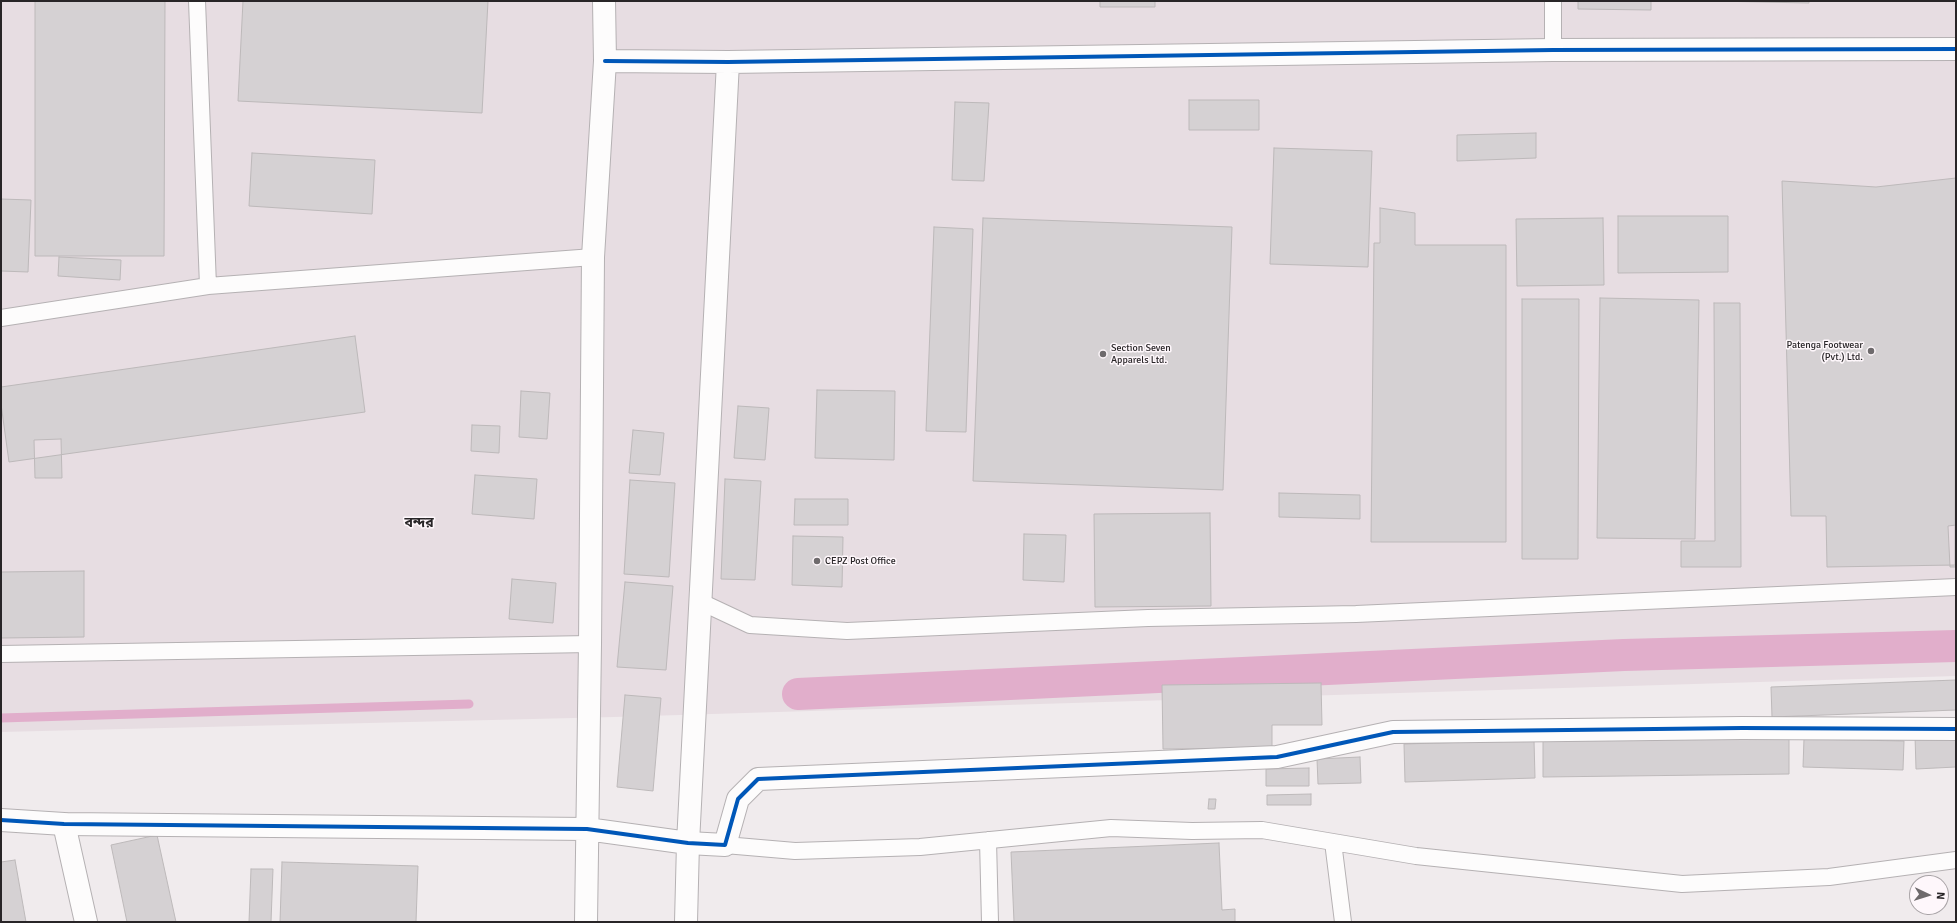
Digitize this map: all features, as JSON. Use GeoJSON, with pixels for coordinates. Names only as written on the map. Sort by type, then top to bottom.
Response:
{"type":"FeatureCollection","features":[{"type":"Feature","properties":{"kind":"street"},"geometry":{"type":"LineString","coordinates":[[586,922],[593,257],[605,61],[604,1]]}},
{"type":"Feature","properties":{"kind":"street"},"geometry":{"type":"LineString","coordinates":[[605,61],[728,62],[1553,50],[1956,49]]}},
{"type":"Feature","properties":{"kind":"street"},"geometry":{"type":"LineString","coordinates":[[686,922],[688,843],[728,62]]}},
{"type":"Feature","properties":{"kind":"street"},"geometry":{"type":"LineString","coordinates":[[1,820],[64,824],[587,830],[688,843],[725,845],[738,799],[758,779],[1277,757],[1393,732],[1742,728],[1956,730]]}},
{"type":"Feature","properties":{"kind":"street"},"geometry":{"type":"LineString","coordinates":[[64,824],[86,922]]}},
{"type":"Feature","properties":{"kind":"lane"},"geometry":{"type":"LineString","coordinates":[[197,1],[208,286]]}},
{"type":"Feature","properties":{"kind":"lane"},"geometry":{"type":"LineString","coordinates":[[1553,1],[1553,50]]}},
{"type":"Feature","properties":{"kind":"lane"},"geometry":{"type":"LineString","coordinates":[[1,318],[208,286],[593,257]]}},
{"type":"Feature","properties":{"kind":"lane"},"geometry":{"type":"LineString","coordinates":[[701,602],[750,625],[847,632],[1148,618],[1356,614],[1956,587]]}},
{"type":"Feature","properties":{"kind":"lane"},"geometry":{"type":"LineString","coordinates":[[1,654],[590,644]]}},
{"type":"Feature","properties":{"kind":"lane"},"geometry":{"type":"LineString","coordinates":[[725,845],[795,851],[920,847],[1111,828],[1192,831],[1262,830],[1416,856],[1682,884],[1830,877],[1956,860]]}},
{"type":"Feature","properties":{"kind":"lane"},"geometry":{"type":"LineString","coordinates":[[988,840],[990,922]]}},
{"type":"Feature","properties":{"kind":"lane"},"geometry":{"type":"LineString","coordinates":[[1333,842],[1343,922]]}},
{"type":"Feature","properties":{"kind":"shaded area"},"geometry":{"type":"Polygon","coordinates":[[[1,1],[1956,1],[1956,676],[614,717],[1,732],[1,1]]]}},
{"type":"Feature","properties":{"kind":"building"},"geometry":{"type":"Polygon","coordinates":[[[35,1],[165,1],[164,256],[35,256],[35,1]]]}},
{"type":"Feature","properties":{"kind":"building"},"geometry":{"type":"Polygon","coordinates":[[[243,1],[488,1],[482,113],[238,101],[243,1]]]}},
{"type":"Feature","properties":{"kind":"building"},"geometry":{"type":"Polygon","coordinates":[[[1100,1],[1155,1],[1155,7],[1100,7],[1100,1]]]}},
{"type":"Feature","properties":{"kind":"building"},"geometry":{"type":"Polygon","coordinates":[[[1578,1],[1651,1],[1651,10],[1578,9],[1578,1]]]}},
{"type":"Feature","properties":{"kind":"building"},"geometry":{"type":"Polygon","coordinates":[[[1713,1],[1809,1],[1809,3],[1713,1]]]}},
{"type":"Feature","properties":{"kind":"building"},"geometry":{"type":"Polygon","coordinates":[[[1189,100],[1259,100],[1259,130],[1189,130],[1189,100]]]}},
{"type":"Feature","properties":{"kind":"building"},"geometry":{"type":"Polygon","coordinates":[[[955,102],[989,103],[984,181],[952,180],[955,102]]]}},
{"type":"Feature","properties":{"kind":"building"},"geometry":{"type":"Polygon","coordinates":[[[1536,133],[1536,158],[1457,161],[1457,135],[1536,133]]]}},
{"type":"Feature","properties":{"kind":"building"},"geometry":{"type":"Polygon","coordinates":[[[1274,148],[1372,151],[1368,267],[1270,264],[1274,148]]]}},
{"type":"Feature","properties":{"kind":"building"},"geometry":{"type":"Polygon","coordinates":[[[252,153],[375,160],[372,214],[249,206],[252,153]]]}},
{"type":"Feature","properties":{"kind":"building","name":"Patenga Footwear (Pvt.) Ltd."},"geometry":{"type":"Polygon","coordinates":[[[1956,178],[1955,565],[1827,567],[1826,516],[1791,516],[1782,181],[1876,187],[1956,178]]]}},
{"type":"Feature","properties":{"kind":"building"},"geometry":{"type":"Polygon","coordinates":[[[1,199],[31,200],[28,272],[1,271],[1,199]]]}},
{"type":"Feature","properties":{"kind":"building"},"geometry":{"type":"Polygon","coordinates":[[[1380,208],[1415,213],[1415,245],[1506,245],[1506,542],[1371,542],[1374,243],[1380,243],[1380,208]]]}},
{"type":"Feature","properties":{"kind":"building"},"geometry":{"type":"Polygon","coordinates":[[[1618,216],[1728,216],[1728,272],[1618,273],[1618,216]]]}},
{"type":"Feature","properties":{"kind":"building","name":"Section Seven Apparels Ltd."},"geometry":{"type":"Polygon","coordinates":[[[983,218],[1232,227],[1223,490],[973,481],[983,218]]]}},
{"type":"Feature","properties":{"kind":"building"},"geometry":{"type":"Polygon","coordinates":[[[1603,218],[1604,285],[1517,286],[1516,219],[1603,218]]]}},
{"type":"Feature","properties":{"kind":"building"},"geometry":{"type":"Polygon","coordinates":[[[934,227],[973,229],[966,432],[926,431],[934,227]]]}},
{"type":"Feature","properties":{"kind":"building"},"geometry":{"type":"Polygon","coordinates":[[[59,257],[121,260],[120,280],[58,276],[59,257]]]}},
{"type":"Feature","properties":{"kind":"building"},"geometry":{"type":"Polygon","coordinates":[[[1600,298],[1699,300],[1695,539],[1597,538],[1600,298]]]}},
{"type":"Feature","properties":{"kind":"building"},"geometry":{"type":"Polygon","coordinates":[[[1522,299],[1579,299],[1578,559],[1522,559],[1522,299]]]}},
{"type":"Feature","properties":{"kind":"building"},"geometry":{"type":"Polygon","coordinates":[[[1714,303],[1740,303],[1741,567],[1681,567],[1681,541],[1715,541],[1714,303]]]}},
{"type":"Feature","properties":{"kind":"building"},"geometry":{"type":"Polygon","coordinates":[[[355,336],[365,412],[9,462],[1,404],[1,387],[355,336]]]}},
{"type":"Feature","properties":{"kind":"building"},"geometry":{"type":"Polygon","coordinates":[[[817,390],[895,391],[894,460],[815,458],[817,390]]]}},
{"type":"Feature","properties":{"kind":"building"},"geometry":{"type":"Polygon","coordinates":[[[521,391],[550,393],[547,439],[519,437],[521,391]]]}},
{"type":"Feature","properties":{"kind":"building"},"geometry":{"type":"Polygon","coordinates":[[[738,406],[769,408],[765,460],[734,458],[738,406]]]}},
{"type":"Feature","properties":{"kind":"building"},"geometry":{"type":"Polygon","coordinates":[[[472,425],[500,426],[499,453],[471,451],[472,425]]]}},
{"type":"Feature","properties":{"kind":"building"},"geometry":{"type":"Polygon","coordinates":[[[633,430],[664,433],[660,475],[629,473],[633,430]]]}},
{"type":"Feature","properties":{"kind":"building"},"geometry":{"type":"Polygon","coordinates":[[[61,439],[62,478],[35,478],[34,440],[61,439]]]}},
{"type":"Feature","properties":{"kind":"building"},"geometry":{"type":"Polygon","coordinates":[[[475,475],[537,479],[534,519],[472,514],[475,475]]]}},
{"type":"Feature","properties":{"kind":"building"},"geometry":{"type":"Polygon","coordinates":[[[725,479],[761,481],[755,580],[721,579],[725,479]]]}},
{"type":"Feature","properties":{"kind":"building"},"geometry":{"type":"Polygon","coordinates":[[[630,480],[675,483],[669,577],[624,574],[630,480]]]}},
{"type":"Feature","properties":{"kind":"building"},"geometry":{"type":"Polygon","coordinates":[[[1279,493],[1360,495],[1360,519],[1279,517],[1279,493]]]}},
{"type":"Feature","properties":{"kind":"building"},"geometry":{"type":"Polygon","coordinates":[[[795,499],[848,499],[848,525],[794,525],[795,499]]]}},
{"type":"Feature","properties":{"kind":"building"},"geometry":{"type":"Polygon","coordinates":[[[1210,513],[1211,606],[1095,607],[1094,514],[1210,513]]]}},
{"type":"Feature","properties":{"kind":"building"},"geometry":{"type":"Polygon","coordinates":[[[1956,525],[1956,567],[1950,567],[1948,526],[1956,525]]]}},
{"type":"Feature","properties":{"kind":"building"},"geometry":{"type":"Polygon","coordinates":[[[1024,534],[1066,535],[1064,582],[1023,580],[1024,534]]]}},
{"type":"Feature","properties":{"kind":"building","name":"CEPZ Post Office"},"geometry":{"type":"Polygon","coordinates":[[[793,536],[843,537],[842,587],[792,585],[793,536]]]}},
{"type":"Feature","properties":{"kind":"building"},"geometry":{"type":"Polygon","coordinates":[[[84,571],[84,637],[1,638],[1,572],[84,571]]]}},
{"type":"Feature","properties":{"kind":"building"},"geometry":{"type":"Polygon","coordinates":[[[512,579],[556,583],[553,623],[509,619],[512,579]]]}},
{"type":"Feature","properties":{"kind":"building"},"geometry":{"type":"Polygon","coordinates":[[[625,582],[673,586],[666,670],[617,667],[625,582]]]}},
{"type":"Feature","properties":{"kind":"building"},"geometry":{"type":"Polygon","coordinates":[[[1956,680],[1956,710],[1772,717],[1771,687],[1956,680]]]}},
{"type":"Feature","properties":{"kind":"building"},"geometry":{"type":"Polygon","coordinates":[[[1321,683],[1322,725],[1272,725],[1272,748],[1163,749],[1162,685],[1321,683]]]}},
{"type":"Feature","properties":{"kind":"building"},"geometry":{"type":"Polygon","coordinates":[[[625,695],[661,698],[653,791],[617,787],[625,695]]]}},
{"type":"Feature","properties":{"kind":"building"},"geometry":{"type":"Polygon","coordinates":[[[1956,735],[1956,767],[1916,769],[1915,736],[1956,735]]]}},
{"type":"Feature","properties":{"kind":"building"},"geometry":{"type":"Polygon","coordinates":[[[1789,738],[1789,774],[1543,777],[1543,741],[1789,738]]]}},
{"type":"Feature","properties":{"kind":"building"},"geometry":{"type":"Polygon","coordinates":[[[1804,739],[1904,741],[1903,770],[1803,767],[1804,739]]]}},
{"type":"Feature","properties":{"kind":"building"},"geometry":{"type":"Polygon","coordinates":[[[1534,740],[1535,778],[1405,782],[1404,744],[1534,740]]]}},
{"type":"Feature","properties":{"kind":"building"},"geometry":{"type":"Polygon","coordinates":[[[1360,757],[1361,783],[1318,784],[1317,759],[1360,757]]]}},
{"type":"Feature","properties":{"kind":"building"},"geometry":{"type":"Polygon","coordinates":[[[1309,768],[1309,786],[1266,786],[1266,769],[1309,768]]]}},
{"type":"Feature","properties":{"kind":"building"},"geometry":{"type":"Polygon","coordinates":[[[1311,794],[1311,805],[1267,805],[1267,795],[1311,794]]]}},
{"type":"Feature","properties":{"kind":"building"},"geometry":{"type":"Polygon","coordinates":[[[1209,799],[1216,799],[1215,809],[1208,809],[1209,799]]]}},
{"type":"Feature","properties":{"kind":"building"},"geometry":{"type":"Polygon","coordinates":[[[157,835],[176,922],[127,922],[111,845],[157,835]]]}},
{"type":"Feature","properties":{"kind":"building"},"geometry":{"type":"Polygon","coordinates":[[[1219,843],[1222,910],[1235,909],[1235,922],[1014,922],[1011,852],[1219,843]]]}},
{"type":"Feature","properties":{"kind":"building"},"geometry":{"type":"Polygon","coordinates":[[[15,860],[26,922],[1,922],[1,862],[15,860]]]}},
{"type":"Feature","properties":{"kind":"building"},"geometry":{"type":"Polygon","coordinates":[[[282,862],[418,866],[416,922],[280,922],[282,862]]]}},
{"type":"Feature","properties":{"kind":"building"},"geometry":{"type":"Polygon","coordinates":[[[251,869],[273,869],[271,922],[249,922],[251,869]]]}},
{"type":"Feature","properties":{"kind":"waterway"},"geometry":{"type":"LineString","coordinates":[[798,694],[1624,655],[1956,646]]}},
{"type":"Feature","properties":{"kind":"waterway"},"geometry":{"type":"LineString","coordinates":[[1,718],[469,704]]}},
{"type":"Feature","properties":{"kind":"cycle path"},"geometry":{"type":"LineString","coordinates":[[605,61],[728,62],[1553,50],[1956,49]]}},
{"type":"Feature","properties":{"kind":"cycle path"},"geometry":{"type":"LineString","coordinates":[[1,820],[64,824],[587,829],[688,843],[725,845],[738,799],[758,779],[1277,757],[1393,732],[1742,728],[1956,729]]}},
{"type":"Feature","properties":{"kind":"place","name":"Patenga Footwear (Pvt.) Ltd."},"geometry":{"type":"Point","coordinates":[1871,351]}},
{"type":"Feature","properties":{"kind":"place","name":"Section Seven Apparels Ltd."},"geometry":{"type":"Point","coordinates":[1103,354]}},
{"type":"Feature","properties":{"kind":"place","name":"CEPZ Post Office"},"geometry":{"type":"Point","coordinates":[817,561]}},
{"type":"Feature","properties":{"kind":"district","name":"বন্দর"},"geometry":{"type":"Point","coordinates":[419,523]}}]}
